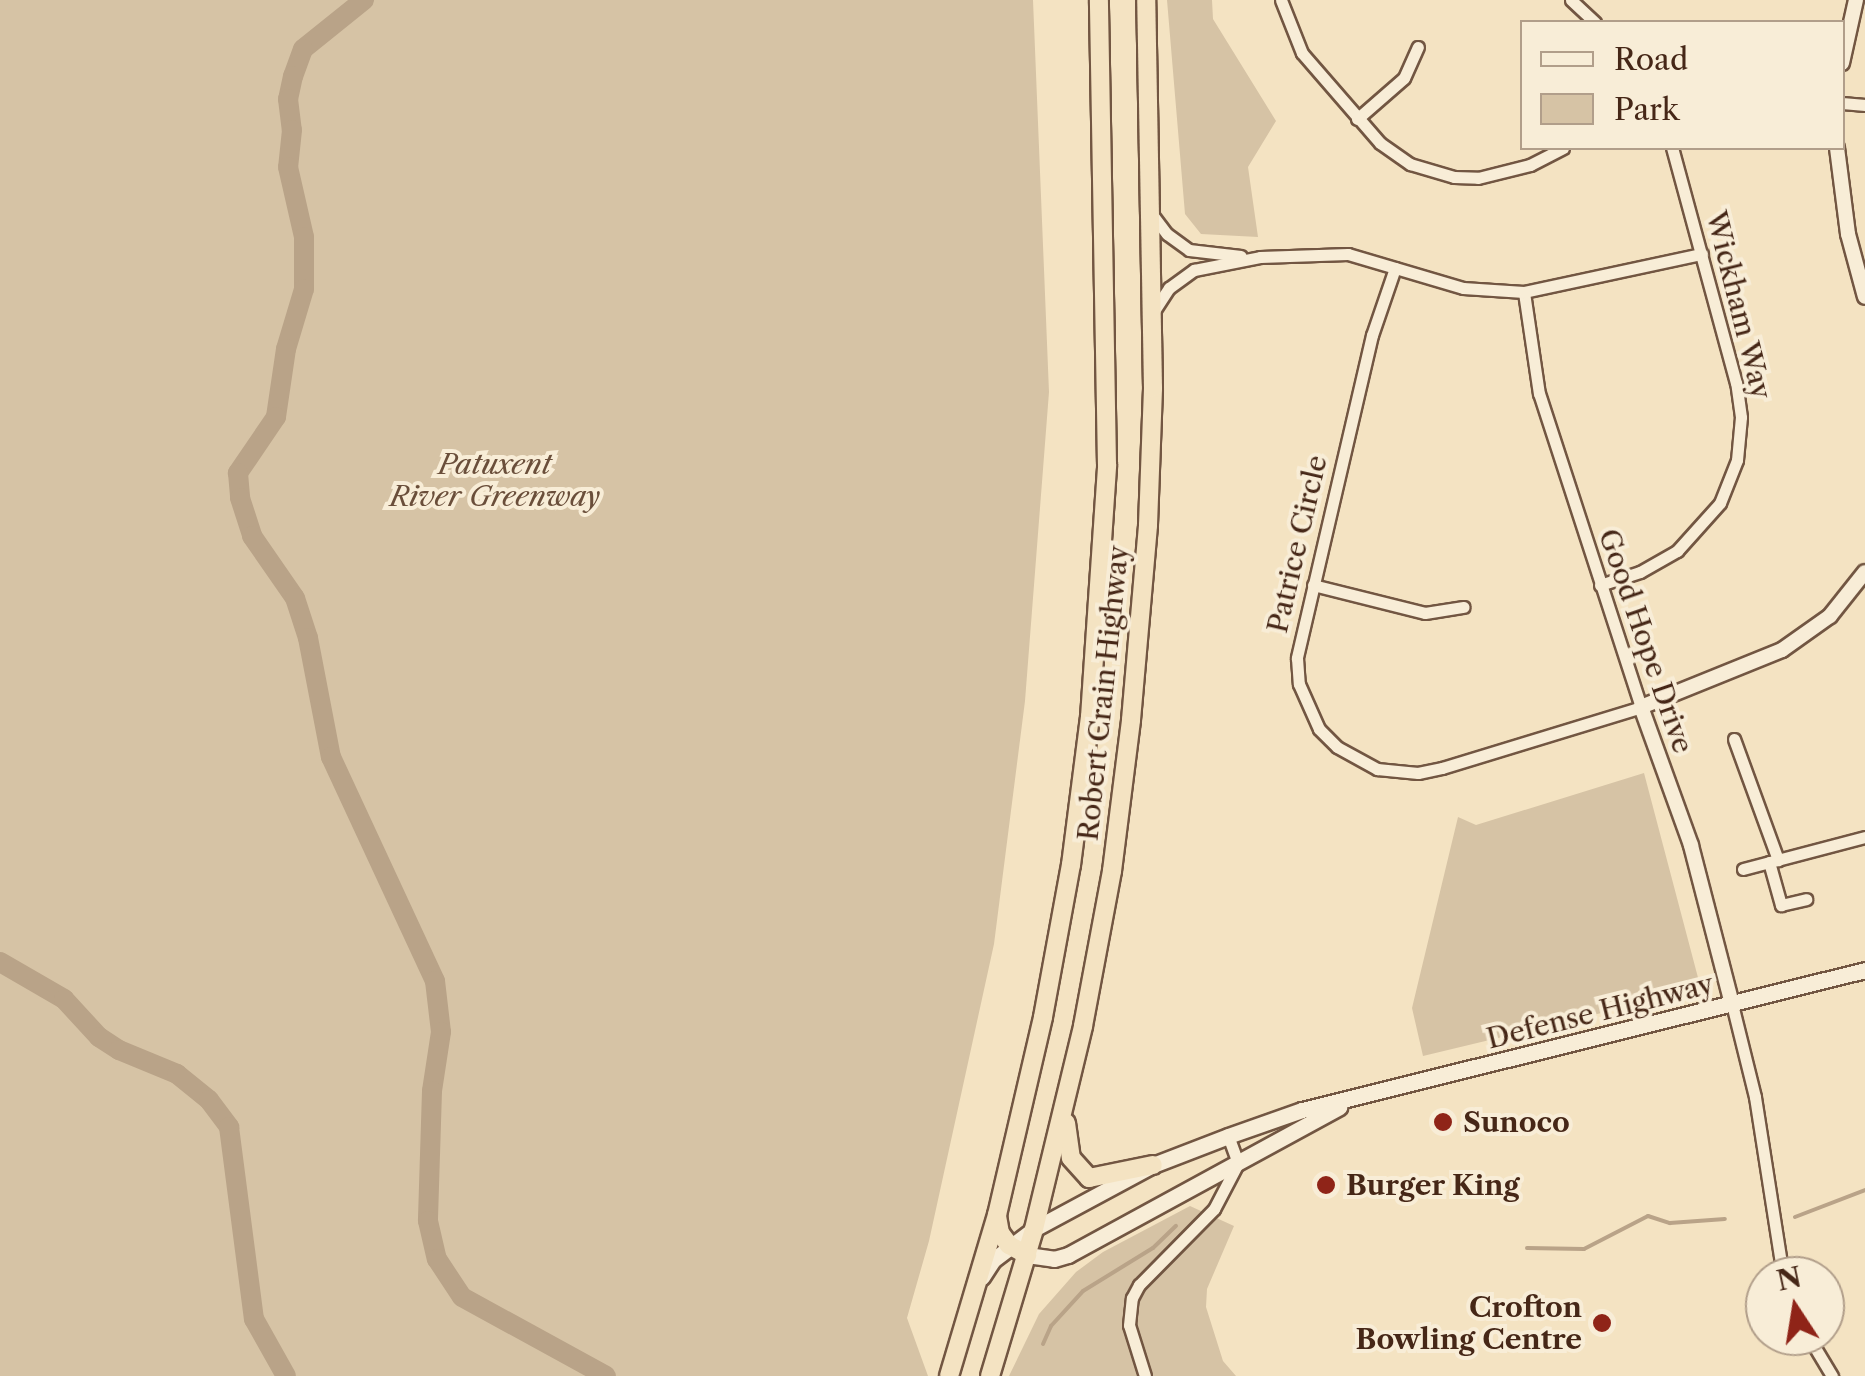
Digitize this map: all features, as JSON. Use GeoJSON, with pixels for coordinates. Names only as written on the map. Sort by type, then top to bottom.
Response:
{"type":"FeatureCollection","features":[{"type":"Feature","properties":{"kind":"highway","name":"Robert Crain Highway"},"geometry":{"type":"LineString","coordinates":[[949,1376],[997,1216],[1059,934],[1083,776],[1098,621],[1107,388],[1099,0]]}},
{"type":"Feature","properties":{"kind":"highway","name":"Robert Crain Highway"},"geometry":{"type":"LineString","coordinates":[[990,1376],[1064,1112],[1109,888],[1131,720],[1149,506],[1152,314],[1146,0]]}},
{"type":"Feature","properties":{"kind":"highway"},"geometry":{"type":"LineString","coordinates":[[1064,1112],[1071,1158],[1080,1173],[1095,1180],[1153,1166]]}},
{"type":"Feature","properties":{"kind":"highway"},"geometry":{"type":"LineString","coordinates":[[997,1216],[1000,1234],[1009,1246],[1027,1255]]}},
{"type":"Feature","properties":{"kind":"main road","name":"Defense Highway"},"geometry":{"type":"LineString","coordinates":[[979,1281],[1009,1246],[1034,1229],[1153,1166],[1302,1110],[1865,970]]}},
{"type":"Feature","properties":{"kind":"main road","name":"Defense Highway"},"geometry":{"type":"LineString","coordinates":[[1027,1255],[1054,1259],[1068,1255],[1348,1101]]}},
{"type":"Feature","properties":{"kind":"street"},"geometry":{"type":"LineString","coordinates":[[1281,0],[1302,53],[1380,144],[1410,164],[1454,177],[1506,174],[1559,150]]}},
{"type":"Feature","properties":{"kind":"street"},"geometry":{"type":"LineString","coordinates":[[1572,0],[1592,20]]}},
{"type":"Feature","properties":{"kind":"street"},"geometry":{"type":"LineString","coordinates":[[1845,50],[1856,0]]}},
{"type":"Feature","properties":{"kind":"street"},"geometry":{"type":"LineString","coordinates":[[1357,119],[1404,78],[1418,47]]}},
{"type":"Feature","properties":{"kind":"street","name":"Wickham Way"},"geometry":{"type":"LineString","coordinates":[[1600,586],[1640,572],[1677,551],[1708,520],[1730,483],[1740,441],[1740,401],[1673,150]]}},
{"type":"Feature","properties":{"kind":"street"},"geometry":{"type":"LineString","coordinates":[[1838,150],[1848,234],[1865,297]]}},
{"type":"Feature","properties":{"kind":"street"},"geometry":{"type":"LineString","coordinates":[[1151,213],[1188,250],[1260,257],[1348,254],[1464,288],[1524,292],[1702,254]]}},
{"type":"Feature","properties":{"kind":"street"},"geometry":{"type":"LineString","coordinates":[[1152,314],[1169,288],[1194,270],[1260,257]]}},
{"type":"Feature","properties":{"kind":"street","name":"Patrice Circle"},"geometry":{"type":"LineString","coordinates":[[1395,268],[1372,336],[1297,658],[1307,709],[1337,747],[1377,769],[1418,773],[1641,707]]}},
{"type":"Feature","properties":{"kind":"street","name":"Good Hope Drive"},"geometry":{"type":"LineString","coordinates":[[1524,292],[1539,394],[1600,586],[1691,845],[1732,1004]]}},
{"type":"Feature","properties":{"kind":"street"},"geometry":{"type":"LineString","coordinates":[[1641,707],[1782,650],[1830,616],[1865,572]]}},
{"type":"Feature","properties":{"kind":"street"},"geometry":{"type":"LineString","coordinates":[[1313,585],[1424,612],[1464,607]]}},
{"type":"Feature","properties":{"kind":"street"},"geometry":{"type":"LineString","coordinates":[[1734,739],[1773,861],[1781,905],[1806,899]]}},
{"type":"Feature","properties":{"kind":"street"},"geometry":{"type":"LineString","coordinates":[[1743,869],[1865,837]]}},
{"type":"Feature","properties":{"kind":"street"},"geometry":{"type":"LineString","coordinates":[[1732,1004],[1755,1096],[1779,1256]]}},
{"type":"Feature","properties":{"kind":"street"},"geometry":{"type":"LineString","coordinates":[[1145,1376],[1129,1325],[1132,1298],[1154,1268],[1204,1224],[1238,1164],[1228,1136]]}},
{"type":"Feature","properties":{"kind":"green space","name":"Patuxent River Greenway"},"geometry":{"type":"Polygon","coordinates":[[[0,0],[1033,0],[1049,392],[1025,701],[994,944],[929,1241],[907,1318],[928,1376],[0,1376],[0,0]]]}},
{"type":"Feature","properties":{"kind":"green space"},"geometry":{"type":"Polygon","coordinates":[[[1167,0],[1212,0],[1213,19],[1276,121],[1248,167],[1258,237],[1201,234],[1185,214],[1167,0]]]}},
{"type":"Feature","properties":{"kind":"green space"},"geometry":{"type":"Polygon","coordinates":[[[1644,773],[1701,989],[1423,1056],[1412,1008],[1458,817],[1476,825],[1644,773]]]}},
{"type":"Feature","properties":{"kind":"green space"},"geometry":{"type":"Polygon","coordinates":[[[1190,1206],[1234,1226],[1207,1289],[1206,1307],[1223,1361],[1236,1376],[1009,1376],[1039,1314],[1076,1272],[1103,1252],[1190,1206]]]}},
{"type":"Feature","properties":{"kind":"waterway"},"geometry":{"type":"LineString","coordinates":[[364,0],[303,49],[293,76],[288,99],[292,130],[288,167],[304,237],[304,289],[286,349],[276,417],[238,473],[240,498],[252,536],[295,598],[308,638],[331,757],[435,981],[441,1032],[432,1091],[428,1221],[437,1259],[462,1297],[606,1376]]}},
{"type":"Feature","properties":{"kind":"waterway"},"geometry":{"type":"LineString","coordinates":[[0,962],[64,999],[99,1037],[119,1050],[177,1074],[209,1100],[229,1127],[254,1319],[286,1376]]}},
{"type":"Feature","properties":{"kind":"waterway"},"geometry":{"type":"LineString","coordinates":[[1795,1217],[1865,1190]]}},
{"type":"Feature","properties":{"kind":"waterway"},"geometry":{"type":"LineString","coordinates":[[1527,1248],[1584,1249],[1648,1216],[1670,1223],[1725,1219]]}},
{"type":"Feature","properties":{"kind":"waterway"},"geometry":{"type":"LineString","coordinates":[[1043,1344],[1051,1326],[1083,1291],[1153,1248],[1176,1226]]}},
{"type":"Feature","properties":{"kind":"place","name":"Sunoco"},"geometry":{"type":"Point","coordinates":[1443,1122]}},
{"type":"Feature","properties":{"kind":"place","name":"Burger King"},"geometry":{"type":"Point","coordinates":[1326,1185]}},
{"type":"Feature","properties":{"kind":"place","name":"Crofton Bowling Centre"},"geometry":{"type":"Point","coordinates":[1602,1323]}}]}
